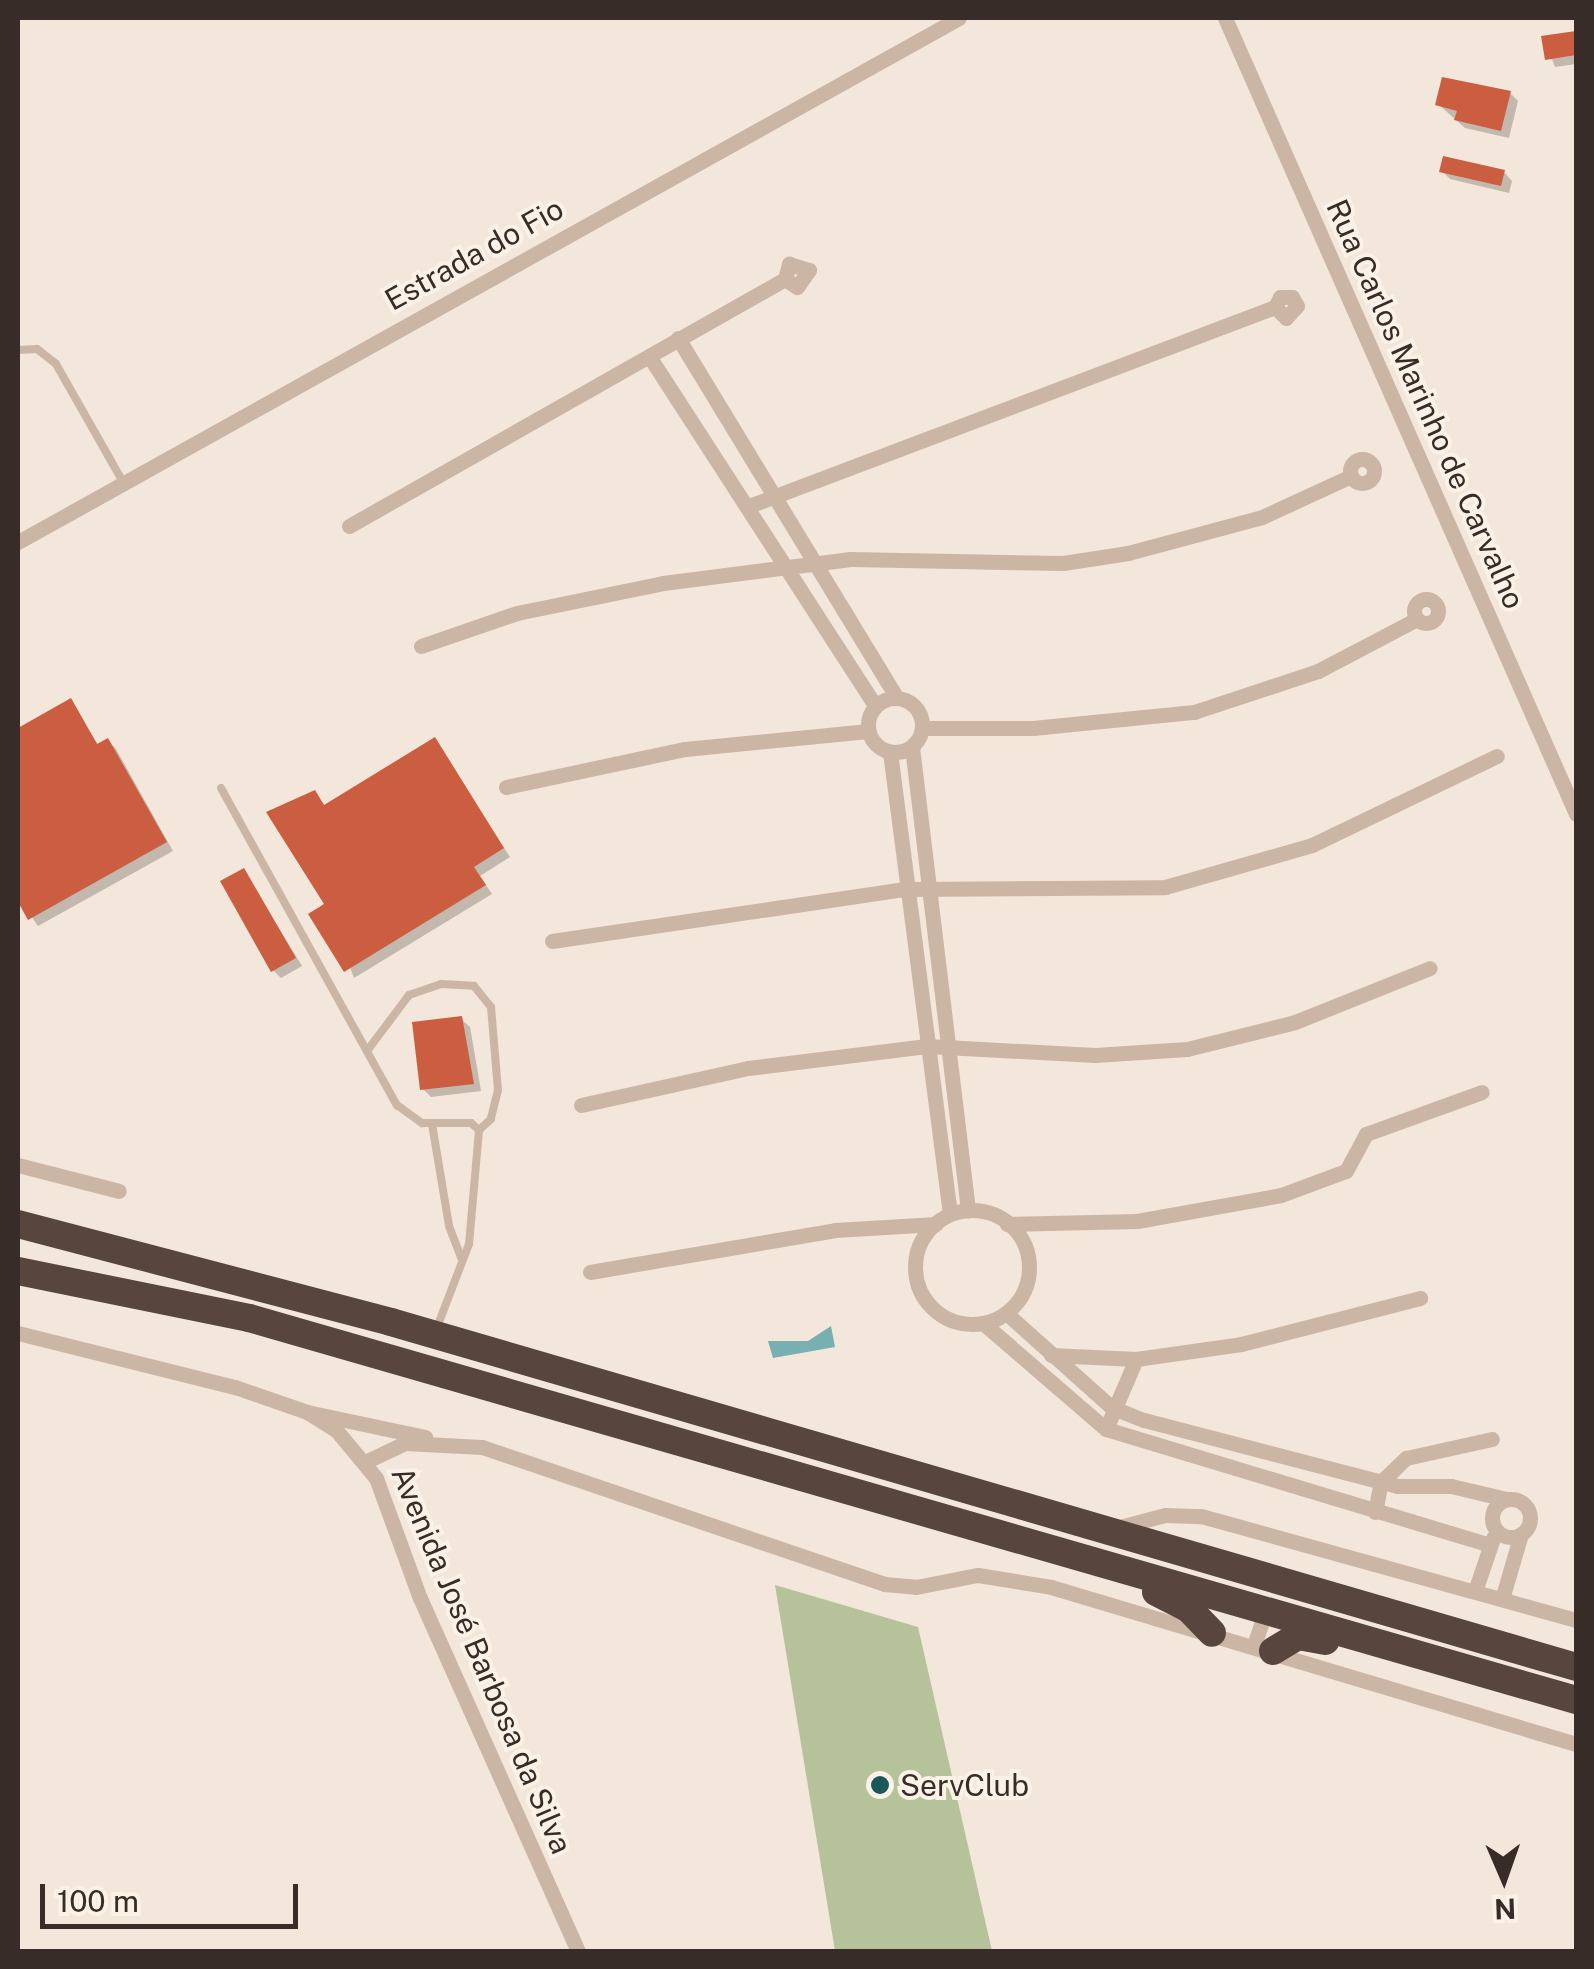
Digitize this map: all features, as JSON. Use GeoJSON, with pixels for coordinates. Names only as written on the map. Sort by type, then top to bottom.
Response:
{"type":"FeatureCollection","features":[{"type":"Feature","properties":{"kind":"highway"},"geometry":{"type":"LineString","coordinates":[[18,1224],[434,1335],[1576,1668]]}},
{"type":"Feature","properties":{"kind":"highway"},"geometry":{"type":"LineString","coordinates":[[18,1270],[249,1318],[1576,1700]]}},
{"type":"Feature","properties":{"kind":"highway"},"geometry":{"type":"LineString","coordinates":[[1127,1569],[1200,1617],[1218,1635]]}},
{"type":"Feature","properties":{"kind":"highway"},"geometry":{"type":"LineString","coordinates":[[1264,1648],[1304,1636],[1409,1665],[1456,1663]]}},
{"type":"Feature","properties":{"kind":"street","name":"Estrada do Fio"},"geometry":{"type":"LineString","coordinates":[[18,542],[959,18]]}},
{"type":"Feature","properties":{"kind":"street","name":"Rua Carlos Marinho de Carvalho"},"geometry":{"type":"LineString","coordinates":[[1225,18],[1576,814]]}},
{"type":"Feature","properties":{"kind":"street"},"geometry":{"type":"LineString","coordinates":[[349,526],[785,278]]}},
{"type":"Feature","properties":{"kind":"street"},"geometry":{"type":"LineString","coordinates":[[749,506],[1275,307]]}},
{"type":"Feature","properties":{"kind":"street"},"geometry":{"type":"LineString","coordinates":[[678,338],[897,698],[916,708],[922,728],[912,747],[968,1211]]}},
{"type":"Feature","properties":{"kind":"street"},"geometry":{"type":"LineString","coordinates":[[649,356],[876,706]]}},
{"type":"Feature","properties":{"kind":"street"},"geometry":{"type":"LineString","coordinates":[[421,646],[517,612],[596,595],[816,563],[1063,562],[1128,552],[1262,517],[1351,476]]}},
{"type":"Feature","properties":{"kind":"street"},"geometry":{"type":"LineString","coordinates":[[922,728],[1034,728],[1194,712],[1318,671],[1416,618]]}},
{"type":"Feature","properties":{"kind":"street"},"geometry":{"type":"LineString","coordinates":[[876,706],[897,698]]}},
{"type":"Feature","properties":{"kind":"street"},"geometry":{"type":"LineString","coordinates":[[868,731],[876,706]]}},
{"type":"Feature","properties":{"kind":"street"},"geometry":{"type":"LineString","coordinates":[[506,787],[685,750],[868,731],[890,752],[927,1046],[943,1218],[914,1263],[924,1298],[952,1321],[984,1323],[1006,1314],[1027,1282],[1029,1262],[1007,1224]]}},
{"type":"Feature","properties":{"kind":"street"},"geometry":{"type":"LineString","coordinates":[[890,752],[912,747]]}},
{"type":"Feature","properties":{"kind":"street"},"geometry":{"type":"LineString","coordinates":[[552,941],[735,909],[905,889],[1074,891],[1165,886],[1230,873],[1312,846],[1497,756]]}},
{"type":"Feature","properties":{"kind":"street"},"geometry":{"type":"LineString","coordinates":[[581,1106],[748,1068],[927,1046],[1095,1055],[1187,1050],[1296,1022],[1430,968]]}},
{"type":"Feature","properties":{"kind":"street"},"geometry":{"type":"LineString","coordinates":[[590,1272],[968,1211],[1007,1224],[1137,1221],[1280,1196],[1346,1172],[1366,1134],[1482,1092]]}},
{"type":"Feature","properties":{"kind":"street"},"geometry":{"type":"LineString","coordinates":[[18,1165],[119,1191]]}},
{"type":"Feature","properties":{"kind":"street"},"geometry":{"type":"LineString","coordinates":[[1051,1355],[1136,1359],[1298,1334],[1420,1298]]}},
{"type":"Feature","properties":{"kind":"street"},"geometry":{"type":"LineString","coordinates":[[1006,1314],[1111,1407],[1382,1482],[1451,1486],[1518,1500],[1529,1511],[1502,1599]]}},
{"type":"Feature","properties":{"kind":"street"},"geometry":{"type":"LineString","coordinates":[[984,1323],[1106,1429],[1375,1512],[1493,1537],[1521,1534]]}},
{"type":"Feature","properties":{"kind":"street"},"geometry":{"type":"LineString","coordinates":[[18,1332],[236,1387],[308,1412],[510,1454],[884,1584],[916,1588],[959,1575],[1011,1579],[1264,1648],[1576,1744]]}},
{"type":"Feature","properties":{"kind":"street"},"geometry":{"type":"LineString","coordinates":[[1106,1429],[1111,1407],[1136,1359]]}},
{"type":"Feature","properties":{"kind":"street","name":"Avenida José Barbosa da Silva"},"geometry":{"type":"LineString","coordinates":[[308,1412],[367,1461],[420,1598],[578,1952]]}},
{"type":"Feature","properties":{"kind":"street"},"geometry":{"type":"LineString","coordinates":[[1375,1512],[1382,1482],[1406,1458],[1492,1439]]}},
{"type":"Feature","properties":{"kind":"street"},"geometry":{"type":"LineString","coordinates":[[367,1461],[405,1443],[441,1440]]}},
{"type":"Feature","properties":{"kind":"street"},"geometry":{"type":"LineString","coordinates":[[1476,1592],[1493,1537],[1493,1512],[1506,1499]]}},
{"type":"Feature","properties":{"kind":"street"},"geometry":{"type":"LineString","coordinates":[[1105,1532],[1165,1515],[1201,1516],[1576,1620]]}},
{"type":"Feature","properties":{"kind":"street"},"geometry":{"type":"LineString","coordinates":[[1218,1635],[1235,1602]]}},
{"type":"Feature","properties":{"kind":"street"},"geometry":{"type":"LineString","coordinates":[[1264,1648],[1266,1610]]}},
{"type":"Feature","properties":{"kind":"lane"},"geometry":{"type":"LineString","coordinates":[[18,350],[36,349],[56,364],[123,482]]}},
{"type":"Feature","properties":{"kind":"lane"},"geometry":{"type":"LineString","coordinates":[[222,788],[404,1113],[432,1124],[470,1123],[479,1130]]}},
{"type":"Feature","properties":{"kind":"lane"},"geometry":{"type":"LineString","coordinates":[[367,1050],[408,995],[440,984],[474,986],[490,1006],[498,1090],[491,1119],[479,1130],[472,1226],[434,1335]]}},
{"type":"Feature","properties":{"kind":"lane"},"geometry":{"type":"LineString","coordinates":[[432,1124],[449,1226],[461,1258]]}},
{"type":"Feature","properties":{"kind":"green space","name":"ServClub"},"geometry":{"type":"Polygon","coordinates":[[[775,1585],[918,1627],[992,1951],[835,1951],[775,1585]]]}},
{"type":"Feature","properties":{"kind":"water"},"geometry":{"type":"Polygon","coordinates":[[[831,1326],[835,1347],[773,1358],[768,1341],[808,1341],[831,1326]]]}},
{"type":"Feature","properties":{"kind":"building"},"geometry":{"type":"Polygon","coordinates":[[[1576,31],[1576,55],[1545,60],[1541,36],[1576,31]]]}},
{"type":"Feature","properties":{"kind":"building"},"geometry":{"type":"Polygon","coordinates":[[[1442,77],[1511,91],[1501,131],[1454,120],[1457,111],[1435,105],[1442,77]]]}},
{"type":"Feature","properties":{"kind":"building"},"geometry":{"type":"Polygon","coordinates":[[[1443,156],[1505,170],[1501,186],[1439,172],[1443,156]]]}},
{"type":"Feature","properties":{"kind":"building"},"geometry":{"type":"Polygon","coordinates":[[[71,698],[97,744],[108,738],[167,842],[28,920],[18,902],[18,728],[71,698]]]}},
{"type":"Feature","properties":{"kind":"building"},"geometry":{"type":"Polygon","coordinates":[[[435,737],[504,848],[474,867],[486,885],[344,972],[308,914],[324,904],[266,812],[315,790],[324,805],[435,737]]]}},
{"type":"Feature","properties":{"kind":"building"},"geometry":{"type":"Polygon","coordinates":[[[244,868],[296,958],[271,972],[220,881],[244,868]]]}},
{"type":"Feature","properties":{"kind":"building"},"geometry":{"type":"Polygon","coordinates":[[[462,1016],[474,1084],[420,1090],[412,1022],[462,1016]]]}},
{"type":"Feature","properties":{"kind":"place","name":"ServClub"},"geometry":{"type":"Point","coordinates":[880,1785]}}]}
